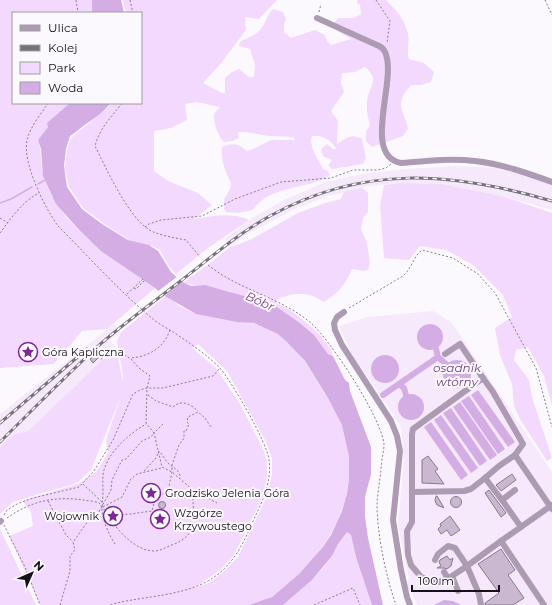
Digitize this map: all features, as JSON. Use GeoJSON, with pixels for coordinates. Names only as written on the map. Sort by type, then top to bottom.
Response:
{"type":"FeatureCollection","features":[{"type":"Feature","properties":{"kind":"lane"},"geometry":{"type":"LineString","coordinates":[[317,18],[379,46],[385,51],[388,67],[388,84],[382,114],[382,140],[388,155],[395,162],[401,163],[446,160],[475,161],[516,169],[552,182]]}},
{"type":"Feature","properties":{"kind":"lane"},"geometry":{"type":"LineString","coordinates":[[344,312],[334,323],[334,330],[342,345],[391,420],[397,436],[400,450],[393,520],[401,570],[410,605]]}},
{"type":"Feature","properties":{"kind":"lane"},"geometry":{"type":"LineString","coordinates":[[412,492],[464,491],[471,489],[515,455],[523,444],[493,392],[460,344],[445,354]]}},
{"type":"Feature","properties":{"kind":"lane"},"geometry":{"type":"LineString","coordinates":[[483,378],[413,429],[412,522],[407,531],[408,555],[411,565],[421,577],[439,582],[450,577],[551,507],[515,455]]}},
{"type":"Feature","properties":{"kind":"lane"},"geometry":{"type":"LineString","coordinates":[[485,478],[521,527]]}},
{"type":"Feature","properties":{"kind":"lane"},"geometry":{"type":"LineString","coordinates":[[502,500],[515,490]]}},
{"type":"Feature","properties":{"kind":"lane"},"geometry":{"type":"LineString","coordinates":[[501,542],[544,605]]}},
{"type":"Feature","properties":{"kind":"lane"},"geometry":{"type":"LineString","coordinates":[[435,560],[438,554],[448,546],[455,548],[467,566],[479,594],[481,605]]}},
{"type":"Feature","properties":{"kind":"lane"},"geometry":{"type":"LineString","coordinates":[[444,572],[450,577],[458,591]]}},
{"type":"Feature","properties":{"kind":"path"},"geometry":{"type":"LineString","coordinates":[[76,0],[78,12]]}},
{"type":"Feature","properties":{"kind":"path"},"geometry":{"type":"LineString","coordinates":[[130,0],[132,12]]}},
{"type":"Feature","properties":{"kind":"path"},"geometry":{"type":"LineString","coordinates":[[376,0],[390,21],[385,51]]}},
{"type":"Feature","properties":{"kind":"path"},"geometry":{"type":"LineString","coordinates":[[545,0],[552,15]]}},
{"type":"Feature","properties":{"kind":"path"},"geometry":{"type":"LineString","coordinates":[[317,18],[321,4]]}},
{"type":"Feature","properties":{"kind":"path"},"geometry":{"type":"LineString","coordinates":[[47,104],[27,140],[27,154],[32,175],[52,217],[58,226],[155,321],[200,350],[220,368],[236,392],[254,424],[269,459],[269,474],[265,495],[236,557],[222,571],[207,582],[190,588],[132,599],[110,605]]}},
{"type":"Feature","properties":{"kind":"path"},"geometry":{"type":"LineString","coordinates":[[121,104],[102,128],[95,146],[118,190],[137,220],[148,230],[173,238],[186,240],[200,257]]}},
{"type":"Feature","properties":{"kind":"path"},"geometry":{"type":"LineString","coordinates":[[145,227],[161,220],[202,216],[235,198],[280,182],[331,178],[353,170],[378,170],[386,168],[395,162]]}},
{"type":"Feature","properties":{"kind":"path"},"geometry":{"type":"LineString","coordinates":[[0,233],[32,197],[40,193]]}},
{"type":"Feature","properties":{"kind":"path"},"geometry":{"type":"LineString","coordinates":[[0,218],[8,223]]}},
{"type":"Feature","properties":{"kind":"path"},"geometry":{"type":"LineString","coordinates":[[344,312],[404,276],[410,268],[416,254],[422,250],[453,258],[478,274],[495,293],[536,368],[552,427]]}},
{"type":"Feature","properties":{"kind":"path"},"geometry":{"type":"LineString","coordinates":[[208,265],[220,274],[285,305],[309,322],[330,345],[366,402],[381,430],[384,445],[378,511],[382,546],[392,594],[396,605]]}},
{"type":"Feature","properties":{"kind":"path"},"geometry":{"type":"LineString","coordinates":[[126,294],[134,287],[136,289],[144,280]]}},
{"type":"Feature","properties":{"kind":"path"},"geometry":{"type":"LineString","coordinates":[[132,359],[144,356],[159,348],[165,341],[170,330]]}},
{"type":"Feature","properties":{"kind":"path"},"geometry":{"type":"LineString","coordinates":[[100,360],[111,351],[116,350],[132,359],[139,368],[150,376],[147,388],[147,424],[154,433],[162,467]]}},
{"type":"Feature","properties":{"kind":"path"},"geometry":{"type":"LineString","coordinates":[[1,521],[7,510],[17,504],[33,498],[79,487],[94,471],[113,440],[133,394],[147,388],[163,388],[213,376],[220,368]]}},
{"type":"Feature","properties":{"kind":"path"},"geometry":{"type":"LineString","coordinates":[[148,394],[156,401],[173,407],[176,404],[183,402],[190,404],[211,427]]}},
{"type":"Feature","properties":{"kind":"path"},"geometry":{"type":"LineString","coordinates":[[107,513],[118,515],[152,511],[155,499],[168,491],[172,466],[179,445],[184,438],[184,431],[188,428],[188,417],[198,412]]}},
{"type":"Feature","properties":{"kind":"path"},"geometry":{"type":"LineString","coordinates":[[115,544],[111,538],[102,507],[104,470],[122,440],[128,437],[135,430],[147,424]]}},
{"type":"Feature","properties":{"kind":"path"},"geometry":{"type":"LineString","coordinates":[[73,542],[83,528],[84,524],[92,517],[96,517],[102,507],[111,490],[112,480],[122,460],[126,458],[142,441],[151,437],[163,424]]}},
{"type":"Feature","properties":{"kind":"path"},"geometry":{"type":"LineString","coordinates":[[159,451],[168,464],[178,471],[180,479]]}},
{"type":"Feature","properties":{"kind":"path"},"geometry":{"type":"LineString","coordinates":[[144,471],[156,458],[159,451]]}},
{"type":"Feature","properties":{"kind":"path"},"geometry":{"type":"LineString","coordinates":[[102,507],[122,497],[131,479],[137,474],[162,467],[172,472],[193,490],[217,503]]}},
{"type":"Feature","properties":{"kind":"path"},"geometry":{"type":"LineString","coordinates":[[83,483],[102,502]]}},
{"type":"Feature","properties":{"kind":"path"},"geometry":{"type":"LineString","coordinates":[[1,521],[21,508],[47,500],[74,499],[96,502],[100,504],[117,528],[129,539],[143,548],[153,551],[162,550],[179,543],[189,534],[194,520],[192,500],[193,490]]}},
{"type":"Feature","properties":{"kind":"path"},"geometry":{"type":"LineString","coordinates":[[47,500],[66,535],[73,542],[75,550],[70,556],[70,571],[60,605]]}},
{"type":"Feature","properties":{"kind":"path"},"geometry":{"type":"LineString","coordinates":[[1,521],[25,567],[40,605]]}},
{"type":"Feature","properties":{"kind":"path"},"geometry":{"type":"LineString","coordinates":[[314,605],[353,588],[360,605]]}},
{"type":"Feature","properties":{"kind":"shaded area"},"geometry":{"type":"Polygon","coordinates":[[[455,166],[500,168],[552,184],[552,210],[502,196],[442,184],[401,183],[370,186],[325,197],[295,209],[249,233],[230,247],[224,239],[254,217],[284,200],[323,183],[361,174],[405,169],[455,166]]]}},
{"type":"Feature","properties":{"kind":"shaded area"},"geometry":{"type":"Polygon","coordinates":[[[433,311],[451,322],[552,472],[552,605],[417,605],[411,591],[408,589],[407,581],[409,578],[398,525],[404,459],[401,427],[352,355],[339,326],[367,317],[433,311]]]}},
{"type":"Feature","properties":{"kind":"shaded area"},"geometry":{"type":"Polygon","coordinates":[[[114,324],[120,332],[109,340],[115,347],[28,431],[12,435],[0,447],[0,414],[114,324]]]}},
{"type":"Feature","properties":{"kind":"green space"},"geometry":{"type":"Polygon","coordinates":[[[0,0],[92,0],[92,12],[12,12],[12,104],[69,104],[38,140],[44,177],[52,195],[63,212],[90,241],[155,288],[107,329],[82,331],[54,364],[0,368],[0,0]]]}},
{"type":"Feature","properties":{"kind":"green space"},"geometry":{"type":"Polygon","coordinates":[[[123,0],[277,0],[259,19],[245,17],[246,30],[222,62],[203,83],[222,93],[225,93],[225,78],[232,72],[239,69],[249,77],[254,77],[255,65],[250,49],[239,46],[240,42],[259,31],[273,9],[283,12],[286,19],[284,24],[284,32],[291,38],[315,30],[325,35],[327,41],[331,45],[351,39],[331,27],[338,18],[354,18],[361,14],[360,4],[358,5],[357,0],[386,0],[397,11],[407,29],[409,59],[424,63],[434,72],[431,82],[421,85],[411,85],[402,98],[401,107],[408,129],[403,136],[372,147],[366,141],[366,131],[370,125],[367,114],[367,105],[373,80],[372,76],[365,67],[355,72],[342,73],[341,83],[344,92],[331,111],[338,121],[337,144],[351,136],[362,139],[366,158],[363,164],[332,169],[328,165],[332,160],[323,156],[321,149],[327,144],[333,149],[336,149],[332,143],[326,139],[319,136],[312,136],[311,144],[314,153],[323,169],[328,171],[330,175],[311,184],[269,196],[260,202],[253,210],[238,213],[226,212],[224,209],[224,199],[230,189],[231,183],[225,170],[222,147],[235,144],[241,146],[247,151],[271,140],[295,140],[293,137],[238,132],[239,138],[224,142],[215,125],[214,118],[214,114],[220,107],[197,102],[185,104],[187,120],[171,128],[154,131],[154,171],[168,181],[198,193],[212,205],[194,219],[229,215],[249,220],[208,248],[176,274],[168,265],[160,250],[152,246],[131,241],[83,208],[69,187],[65,168],[67,150],[71,138],[102,112],[112,104],[142,104],[142,12],[126,12],[123,0]]]}},
{"type":"Feature","properties":{"kind":"green space"},"geometry":{"type":"Polygon","coordinates":[[[401,183],[442,184],[502,196],[552,213],[552,405],[544,376],[528,347],[516,350],[514,360],[529,380],[532,397],[552,458],[547,461],[520,419],[514,406],[512,384],[500,355],[495,328],[512,317],[503,295],[473,265],[446,250],[420,246],[409,260],[384,258],[380,205],[384,185],[401,183]]]}},
{"type":"Feature","properties":{"kind":"green space"},"geometry":{"type":"Polygon","coordinates":[[[362,188],[368,193],[368,212],[363,218],[361,229],[367,243],[370,262],[368,270],[363,271],[352,269],[347,280],[333,296],[323,302],[312,296],[295,294],[278,299],[276,303],[290,310],[322,337],[331,350],[333,356],[328,354],[314,335],[277,307],[225,290],[184,282],[230,247],[250,240],[298,213],[341,199],[344,192],[362,188]]]}},
{"type":"Feature","properties":{"kind":"green space"},"geometry":{"type":"Polygon","coordinates":[[[166,296],[194,313],[261,325],[279,334],[295,350],[309,368],[334,408],[340,420],[348,448],[349,470],[347,491],[341,512],[332,531],[320,550],[306,567],[276,594],[249,605],[40,605],[9,536],[33,526],[31,512],[24,503],[24,500],[78,484],[96,472],[108,453],[106,440],[121,396],[91,470],[78,482],[71,485],[13,502],[0,514],[0,447],[12,435],[28,431],[103,359],[118,358],[123,381],[117,341],[121,332],[166,296]],[[198,344],[192,348],[216,368],[240,404],[263,449],[267,461],[267,477],[263,496],[234,555],[219,571],[194,588],[209,583],[222,573],[238,557],[267,496],[272,474],[272,458],[265,440],[227,371],[198,344]]]}},
{"type":"Feature","properties":{"kind":"green space"},"geometry":{"type":"Polygon","coordinates":[[[0,529],[36,605],[0,605],[0,529]]]}},
{"type":"Feature","properties":{"kind":"green space"},"geometry":{"type":"Polygon","coordinates":[[[347,532],[351,535],[356,557],[372,605],[283,605],[312,580],[323,568],[347,532]]]}},
{"type":"Feature","properties":{"kind":"water"},"geometry":{"type":"Polygon","coordinates":[[[92,0],[121,0],[124,12],[92,12],[92,0]]]}},
{"type":"Feature","properties":{"kind":"water","name":"Bóbr"},"geometry":{"type":"Polygon","coordinates":[[[69,104],[110,104],[98,116],[70,136],[66,149],[64,166],[67,187],[82,209],[102,224],[128,240],[149,245],[158,251],[171,272],[181,281],[191,286],[205,285],[266,302],[277,307],[314,335],[328,354],[333,356],[345,380],[349,383],[350,391],[371,447],[371,474],[365,497],[365,516],[368,538],[383,605],[372,605],[356,557],[351,535],[347,532],[338,544],[332,556],[312,580],[283,605],[249,605],[272,597],[299,574],[322,548],[331,535],[342,511],[349,479],[349,456],[342,425],[328,398],[305,361],[278,334],[254,323],[237,322],[196,314],[163,295],[101,251],[80,231],[56,204],[43,176],[41,149],[38,140],[48,127],[47,123],[69,104]]]}},
{"type":"Feature","properties":{"kind":"water","name":"osadnik wtórny"},"geometry":{"type":"Polygon","coordinates":[[[430,324],[439,328],[443,337],[439,346],[430,350],[421,346],[417,337],[421,328],[430,324]]]}},
{"type":"Feature","properties":{"kind":"water"},"geometry":{"type":"Polygon","coordinates":[[[385,355],[395,359],[399,369],[395,379],[385,383],[375,379],[371,369],[375,359],[385,355]]]}},
{"type":"Feature","properties":{"kind":"water","name":"osadnik wtórny"},"geometry":{"type":"Polygon","coordinates":[[[457,360],[467,364],[471,374],[467,384],[457,388],[447,384],[443,374],[447,364],[457,360]]]}},
{"type":"Feature","properties":{"kind":"water"},"geometry":{"type":"Polygon","coordinates":[[[478,390],[515,442],[508,447],[471,395],[478,390]]]}},
{"type":"Feature","properties":{"kind":"water","name":"osadnik wtórny"},"geometry":{"type":"Polygon","coordinates":[[[411,394],[420,398],[424,407],[420,416],[411,420],[402,416],[398,407],[402,398],[411,394]]]}},
{"type":"Feature","properties":{"kind":"water"},"geometry":{"type":"Polygon","coordinates":[[[469,396],[505,449],[498,454],[461,401],[469,396]]]}},
{"type":"Feature","properties":{"kind":"water"},"geometry":{"type":"Polygon","coordinates":[[[460,402],[497,455],[490,460],[453,407],[460,402]]]}},
{"type":"Feature","properties":{"kind":"water"},"geometry":{"type":"Polygon","coordinates":[[[451,408],[487,461],[480,466],[443,413],[451,408]]]}},
{"type":"Feature","properties":{"kind":"water"},"geometry":{"type":"Polygon","coordinates":[[[441,415],[478,468],[471,473],[434,420],[441,415]]]}},
{"type":"Feature","properties":{"kind":"water"},"geometry":{"type":"Polygon","coordinates":[[[431,422],[468,475],[461,480],[424,427],[431,422]]]}},
{"type":"Feature","properties":{"kind":"water"},"geometry":{"type":"Polygon","coordinates":[[[444,600],[453,601],[461,605],[434,605],[444,600]]]}},
{"type":"Feature","properties":{"kind":"pier"},"geometry":{"type":"Polygon","coordinates":[[[178,276],[184,280],[163,297],[157,292],[178,276]]]}},
{"type":"Feature","properties":{"kind":"building"},"geometry":{"type":"Polygon","coordinates":[[[96,354],[99,357],[93,363],[90,359],[96,354]]]}},
{"type":"Feature","properties":{"kind":"building"},"geometry":{"type":"Polygon","coordinates":[[[428,456],[438,469],[435,471],[444,484],[422,483],[422,460],[428,456]]]}},
{"type":"Feature","properties":{"kind":"building"},"geometry":{"type":"Polygon","coordinates":[[[512,474],[516,480],[501,491],[496,485],[512,474]]]}},
{"type":"Feature","properties":{"kind":"building"},"geometry":{"type":"Polygon","coordinates":[[[489,490],[506,513],[501,517],[485,493],[489,490]]]}},
{"type":"Feature","properties":{"kind":"building"},"geometry":{"type":"Polygon","coordinates":[[[436,496],[444,508],[437,505],[435,501],[436,496]]]}},
{"type":"Feature","properties":{"kind":"building"},"geometry":{"type":"Polygon","coordinates":[[[454,497],[458,497],[460,498],[460,506],[454,507],[451,504],[451,500],[454,497]]]}},
{"type":"Feature","properties":{"kind":"building"},"geometry":{"type":"Polygon","coordinates":[[[162,502],[165,505],[162,508],[159,505],[162,502]]]}},
{"type":"Feature","properties":{"kind":"building"},"geometry":{"type":"Polygon","coordinates":[[[450,516],[460,530],[451,536],[447,530],[441,534],[438,529],[441,526],[440,524],[450,516]]]}},
{"type":"Feature","properties":{"kind":"building"},"geometry":{"type":"Polygon","coordinates":[[[501,549],[515,570],[508,575],[524,598],[513,605],[485,605],[485,603],[499,593],[478,564],[501,549]]]}},
{"type":"Feature","properties":{"kind":"building"},"geometry":{"type":"Polygon","coordinates":[[[447,556],[450,560],[453,558],[451,566],[447,569],[437,568],[441,566],[439,562],[440,560],[447,556]]]}},
{"type":"Feature","properties":{"kind":"waterway"},"geometry":{"type":"LineString","coordinates":[[38,184],[47,179]]}},
{"type":"Feature","properties":{"kind":"waterway"},"geometry":{"type":"LineString","coordinates":[[0,203],[11,199],[32,187]]}},
{"type":"Feature","properties":{"kind":"waterway"},"geometry":{"type":"LineString","coordinates":[[436,349],[438,357],[447,365]]}},
{"type":"Feature","properties":{"kind":"waterway"},"geometry":{"type":"LineString","coordinates":[[383,395],[438,357]]}},
{"type":"Feature","properties":{"kind":"waterway"},"geometry":{"type":"LineString","coordinates":[[399,384],[404,388],[406,395]]}},
{"type":"Feature","properties":{"kind":"railway"},"geometry":{"type":"LineString","coordinates":[[0,442],[97,347],[127,322],[246,231],[270,216],[305,199],[340,188],[374,181],[409,178],[444,179],[479,184],[515,191],[552,201]]}},
{"type":"Feature","properties":{"kind":"railway"},"geometry":{"type":"LineString","coordinates":[[0,423],[87,349]]}},
{"type":"Feature","properties":{"kind":"place","name":"Góra Kapliczna"},"geometry":{"type":"Point","coordinates":[28,352]}},
{"type":"Feature","properties":{"kind":"place","name":"Grodzisko Jelenia Góra"},"geometry":{"type":"Point","coordinates":[151,493]}},
{"type":"Feature","properties":{"kind":"place","name":"Wojownik"},"geometry":{"type":"Point","coordinates":[113,516]}},
{"type":"Feature","properties":{"kind":"place","name":"Wzgórze Krzywoustego"},"geometry":{"type":"Point","coordinates":[160,519]}}]}
